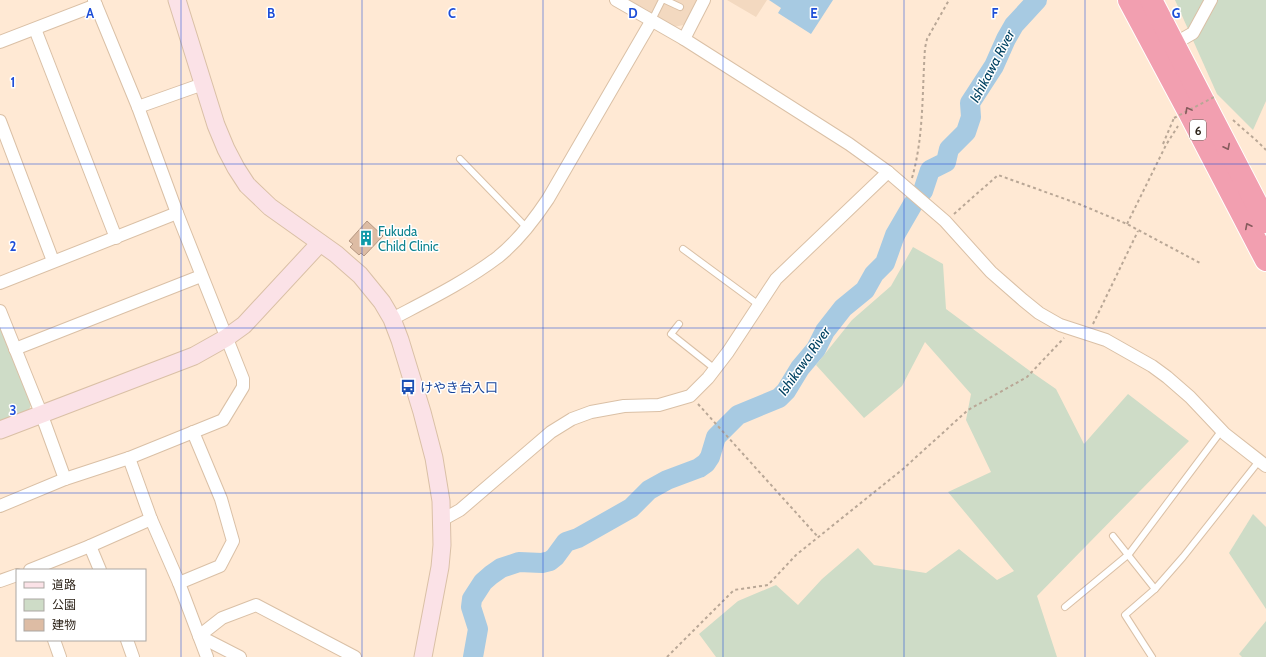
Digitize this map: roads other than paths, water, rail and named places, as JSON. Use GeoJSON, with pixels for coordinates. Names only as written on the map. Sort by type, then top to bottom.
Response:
{"type":"FeatureCollection","features":[{"type":"Feature","properties":{"kind":"highway","name":"6"},"geometry":{"type":"LineString","coordinates":[[1129,0],[1182,116],[1266,260]]}},
{"type":"Feature","properties":{"kind":"highway","name":"6"},"geometry":{"type":"LineString","coordinates":[[1152,0],[1266,222]]}},
{"type":"Feature","properties":{"kind":"street"},"geometry":{"type":"LineString","coordinates":[[177,0],[216,125],[226,149],[247,185],[270,207],[336,254],[360,275],[382,302],[392,318],[422,412],[439,484],[442,520],[440,567],[423,657]]}},
{"type":"Feature","properties":{"kind":"street"},"geometry":{"type":"LineString","coordinates":[[616,0],[684,39],[849,144],[888,172],[945,221],[991,272],[1023,300],[1049,320],[1116,345],[1152,366],[1190,397],[1222,430],[1262,464]]}},
{"type":"Feature","properties":{"kind":"street"},"geometry":{"type":"LineString","coordinates":[[684,39],[704,0]]}},
{"type":"Feature","properties":{"kind":"street"},"geometry":{"type":"LineString","coordinates":[[1174,44],[1193,33],[1211,0]]}},
{"type":"Feature","properties":{"kind":"street"},"geometry":{"type":"LineString","coordinates":[[0,42],[35,29],[95,2],[138,107],[177,213],[243,379],[243,387],[223,420],[129,458],[65,479],[0,506]]}},
{"type":"Feature","properties":{"kind":"street"},"geometry":{"type":"LineString","coordinates":[[392,318],[451,288],[498,256],[526,228],[548,199],[652,20]]}},
{"type":"Feature","properties":{"kind":"street"},"geometry":{"type":"LineString","coordinates":[[35,29],[116,238]]}},
{"type":"Feature","properties":{"kind":"street"},"geometry":{"type":"LineString","coordinates":[[138,107],[203,84]]}},
{"type":"Feature","properties":{"kind":"street"},"geometry":{"type":"LineString","coordinates":[[0,121],[53,261]]}},
{"type":"Feature","properties":{"kind":"street"},"geometry":{"type":"LineString","coordinates":[[442,520],[460,510],[550,432],[572,419],[591,412],[624,406],[659,405],[690,396],[715,369],[728,352],[776,279],[888,172]]}},
{"type":"Feature","properties":{"kind":"street"},"geometry":{"type":"LineString","coordinates":[[0,283],[177,213]]}},
{"type":"Feature","properties":{"kind":"street"},"geometry":{"type":"LineString","coordinates":[[0,430],[41,413],[194,356],[226,338],[244,325],[320,243]]}},
{"type":"Feature","properties":{"kind":"street"},"geometry":{"type":"LineString","coordinates":[[16,349],[202,276]]}},
{"type":"Feature","properties":{"kind":"street"},"geometry":{"type":"LineString","coordinates":[[0,311],[41,413],[65,479]]}},
{"type":"Feature","properties":{"kind":"street"},"geometry":{"type":"LineString","coordinates":[[178,583],[220,566],[233,541],[220,499],[193,432]]}},
{"type":"Feature","properties":{"kind":"street"},"geometry":{"type":"LineString","coordinates":[[129,458],[151,519],[207,657]]}},
{"type":"Feature","properties":{"kind":"street"},"geometry":{"type":"LineString","coordinates":[[32,569],[151,519]]}},
{"type":"Feature","properties":{"kind":"street"},"geometry":{"type":"LineString","coordinates":[[90,546],[100,569]]}},
{"type":"Feature","properties":{"kind":"street"},"geometry":{"type":"LineString","coordinates":[[0,581],[16,575]]}},
{"type":"Feature","properties":{"kind":"street"},"geometry":{"type":"LineString","coordinates":[[199,636],[222,618],[256,605],[355,657]]}},
{"type":"Feature","properties":{"kind":"street"},"geometry":{"type":"LineString","coordinates":[[199,636],[240,657]]}},
{"type":"Feature","properties":{"kind":"street"},"geometry":{"type":"LineString","coordinates":[[54,641],[60,657]]}},
{"type":"Feature","properties":{"kind":"street"},"geometry":{"type":"LineString","coordinates":[[127,641],[133,657]]}},
{"type":"Feature","properties":{"kind":"lane"},"geometry":{"type":"LineString","coordinates":[[652,20],[664,0],[680,7]]}},
{"type":"Feature","properties":{"kind":"lane"},"geometry":{"type":"LineString","coordinates":[[460,159],[526,228]]}},
{"type":"Feature","properties":{"kind":"lane"},"geometry":{"type":"LineString","coordinates":[[683,248],[759,305]]}},
{"type":"Feature","properties":{"kind":"lane"},"geometry":{"type":"LineString","coordinates":[[679,324],[671,334],[715,369]]}},
{"type":"Feature","properties":{"kind":"lane"},"geometry":{"type":"LineString","coordinates":[[1065,607],[1129,554],[1222,430]]}},
{"type":"Feature","properties":{"kind":"lane"},"geometry":{"type":"LineString","coordinates":[[1152,657],[1125,615],[1155,589],[1184,557],[1262,464]]}},
{"type":"Feature","properties":{"kind":"lane"},"geometry":{"type":"LineString","coordinates":[[1113,536],[1129,554],[1155,589]]}},
{"type":"Feature","properties":{"kind":"water"},"geometry":{"type":"Polygon","coordinates":[[[769,0],[833,0],[811,34],[778,13],[781,8],[769,0]]]}},
{"type":"Feature","properties":{"kind":"waterway","name":"Ishikawa River"},"geometry":{"type":"LineString","coordinates":[[473,657],[478,629],[471,607],[472,599],[483,582],[491,575],[501,568],[519,562],[542,563],[550,561],[555,557],[566,542],[578,538],[631,508],[649,490],[667,480],[699,468],[706,463],[710,457],[716,437],[738,415],[779,398],[786,391],[800,368],[816,349],[825,331],[843,308],[865,290],[874,274],[885,263],[895,235],[913,204],[923,191],[930,170],[946,162],[949,149],[966,132],[971,117],[970,103],[994,66],[1014,25],[1037,0]]}},
{"type":"Feature","properties":{"kind":"place","name":"Fukuda Child Clinic"},"geometry":{"type":"Point","coordinates":[366,238]}},
{"type":"Feature","properties":{"kind":"place","name":"けやき台入口"},"geometry":{"type":"Point","coordinates":[408,387]}}]}
